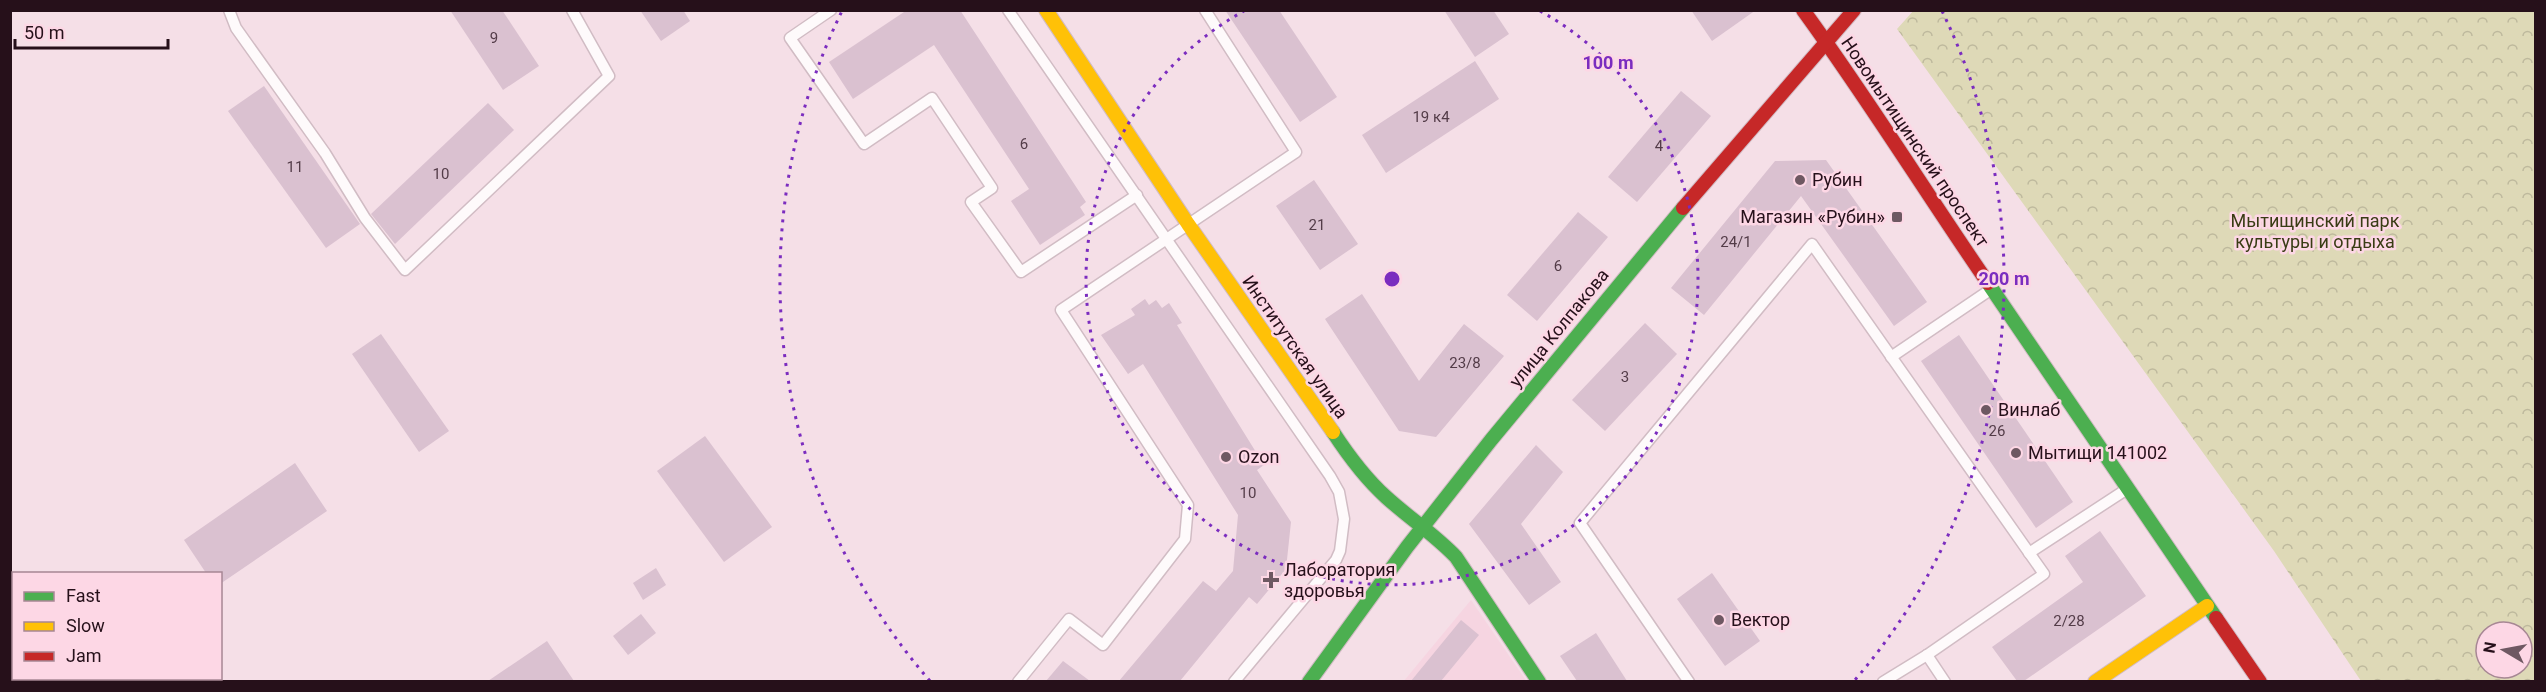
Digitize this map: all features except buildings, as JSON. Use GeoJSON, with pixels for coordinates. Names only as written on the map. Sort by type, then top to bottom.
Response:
{"type":"FeatureCollection","features":[{"type":"Feature","properties":{"kind":"street","name":"Институтская улица"},"geometry":{"type":"LineString","coordinates":[[1046,10],[1188,224],[1349,456],[1385,496],[1424,526],[1456,557],[1539,681]]}},
{"type":"Feature","properties":{"kind":"street","name":"Новомытищинский проспект"},"geometry":{"type":"LineString","coordinates":[[1803,10],[1854,80],[1926,193],[2260,681]]}},
{"type":"Feature","properties":{"kind":"street","name":"улица Колпакова"},"geometry":{"type":"LineString","coordinates":[[1309,681],[1424,526],[1646,250],[1763,112],[1854,10]]}},
{"type":"Feature","properties":{"kind":"street"},"geometry":{"type":"LineString","coordinates":[[2096,681],[2207,606]]}},
{"type":"Feature","properties":{"kind":"lane"},"geometry":{"type":"LineString","coordinates":[[229,10],[236,28],[325,153],[365,218],[405,270],[609,76],[572,10]]}},
{"type":"Feature","properties":{"kind":"lane"},"geometry":{"type":"LineString","coordinates":[[831,10],[790,38],[864,144],[932,98],[992,188],[971,202],[1021,272],[1137,195]]}},
{"type":"Feature","properties":{"kind":"lane"},"geometry":{"type":"LineString","coordinates":[[1008,10],[1330,476],[1342,505],[1344,530],[1336,560],[1234,681]]}},
{"type":"Feature","properties":{"kind":"lane"},"geometry":{"type":"LineString","coordinates":[[1017,681],[1069,619],[1103,645],[1185,539],[1188,505],[1061,310],[1296,152],[1205,10]]}},
{"type":"Feature","properties":{"kind":"lane"},"geometry":{"type":"LineString","coordinates":[[1689,681],[1580,523],[1812,244],[2044,574],[1927,655],[1883,681]]}},
{"type":"Feature","properties":{"kind":"lane"},"geometry":{"type":"LineString","coordinates":[[1891,357],[1992,288]]}},
{"type":"Feature","properties":{"kind":"lane"},"geometry":{"type":"LineString","coordinates":[[2029,553],[2128,488]]}},
{"type":"Feature","properties":{"kind":"lane"},"geometry":{"type":"LineString","coordinates":[[1927,655],[1946,681]]}},
{"type":"Feature","properties":{"kind":"shaded area"},"geometry":{"type":"Polygon","coordinates":[[[1471,600],[1527,682],[1403,682],[1471,600]]]}},
{"type":"Feature","properties":{"kind":"green space","name":"Мытищинский парк культуры и отдыха"},"geometry":{"type":"Polygon","coordinates":[[[1914,10],[2535,11],[2535,681],[2361,681],[2274,551],[1897,29],[1914,10]]]}},
{"type":"Feature","properties":{"kind":"traffic: fast"},"geometry":{"type":"LineString","coordinates":[[1309,682],[1407,547],[1491,440],[1683,208]]}},
{"type":"Feature","properties":{"kind":"traffic: fast"},"geometry":{"type":"LineString","coordinates":[[1988,283],[2216,618]]}},
{"type":"Feature","properties":{"kind":"traffic: fast"},"geometry":{"type":"LineString","coordinates":[[1333,432],[1357,466],[1378,490],[1456,557],[1539,682]]}},
{"type":"Feature","properties":{"kind":"traffic: slow"},"geometry":{"type":"LineString","coordinates":[[1046,10],[1188,224],[1333,432]]}},
{"type":"Feature","properties":{"kind":"traffic: slow"},"geometry":{"type":"LineString","coordinates":[[2095,682],[2207,606]]}},
{"type":"Feature","properties":{"kind":"traffic: jam"},"geometry":{"type":"LineString","coordinates":[[1803,10],[1988,283]]}},
{"type":"Feature","properties":{"kind":"traffic: jam"},"geometry":{"type":"LineString","coordinates":[[1683,208],[1854,10]]}},
{"type":"Feature","properties":{"kind":"traffic: jam"},"geometry":{"type":"LineString","coordinates":[[2216,618],[2260,682]]}},
{"type":"Feature","properties":{"kind":"place","name":"Рубин"},"geometry":{"type":"Point","coordinates":[1800,180]}},
{"type":"Feature","properties":{"kind":"place","name":"Магазин «Рубин»"},"geometry":{"type":"Point","coordinates":[1897,217]}},
{"type":"Feature","properties":{"kind":"place","name":"Винлаб"},"geometry":{"type":"Point","coordinates":[1986,410]}},
{"type":"Feature","properties":{"kind":"place","name":"Мытищи 141002"},"geometry":{"type":"Point","coordinates":[2016,453]}},
{"type":"Feature","properties":{"kind":"place","name":"Ozon"},"geometry":{"type":"Point","coordinates":[1226,457]}},
{"type":"Feature","properties":{"kind":"place","name":"Лаборатория здоровья"},"geometry":{"type":"Point","coordinates":[1271,580]}},
{"type":"Feature","properties":{"kind":"place","name":"Вектор"},"geometry":{"type":"Point","coordinates":[1719,620]}}]}
